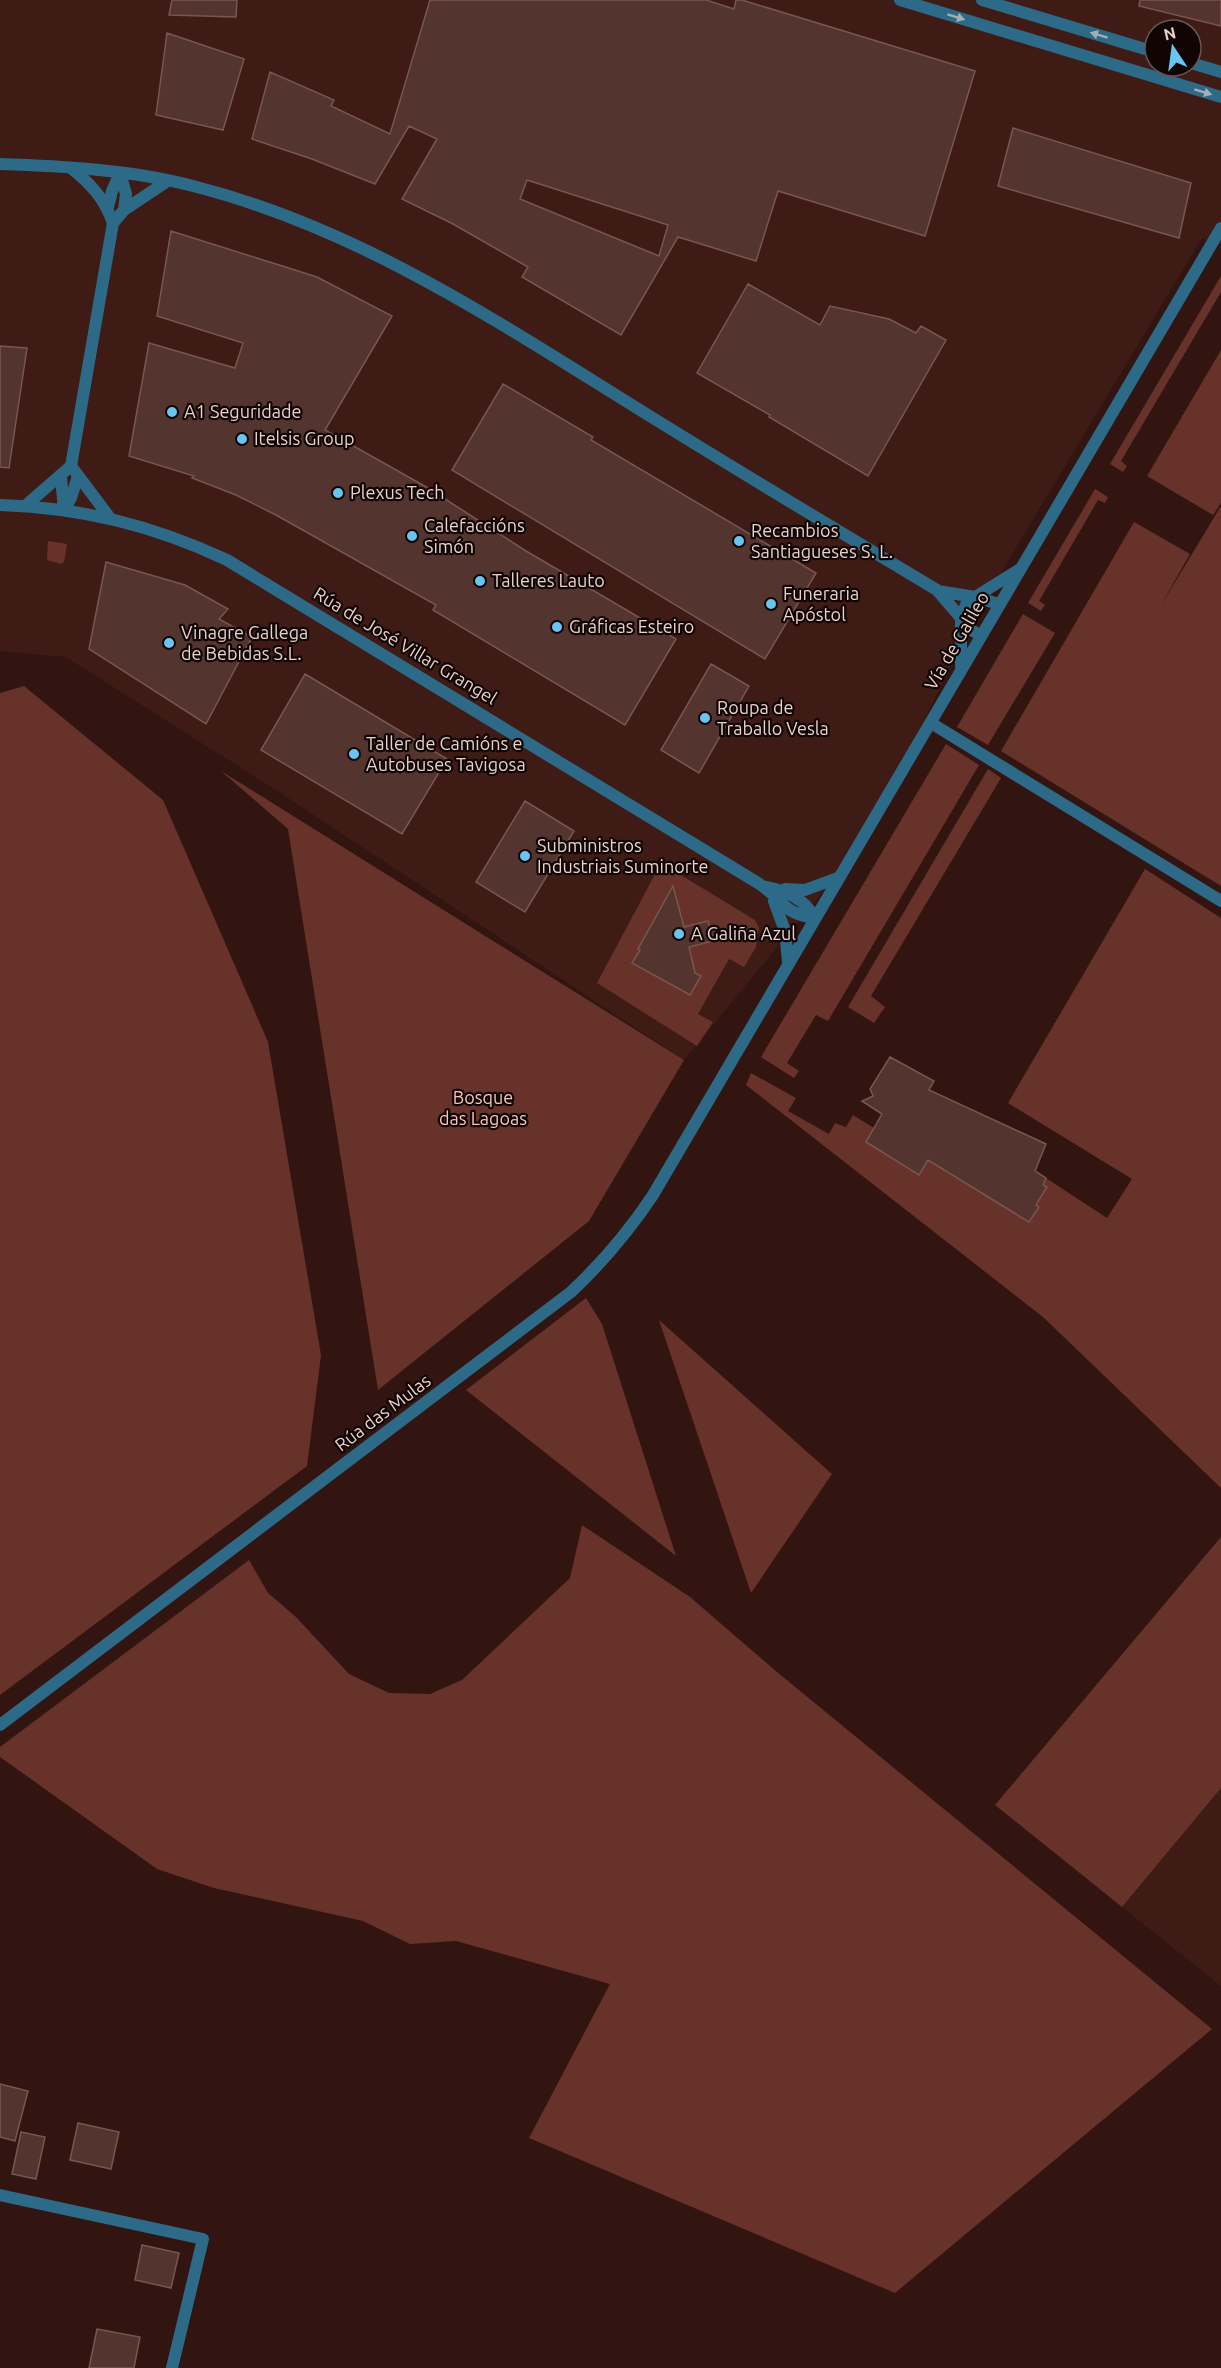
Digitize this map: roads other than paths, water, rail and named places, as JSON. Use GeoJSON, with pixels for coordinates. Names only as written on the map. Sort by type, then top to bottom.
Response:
{"type":"FeatureCollection","features":[{"type":"Feature","properties":{"kind":"street"},"geometry":{"type":"LineString","coordinates":[[900,0],[1221,97]]}},
{"type":"Feature","properties":{"kind":"street"},"geometry":{"type":"LineString","coordinates":[[982,0],[1143,48]]}},
{"type":"Feature","properties":{"kind":"street"},"geometry":{"type":"LineString","coordinates":[[1203,67],[1221,72]]}},
{"type":"Feature","properties":{"kind":"street"},"geometry":{"type":"LineString","coordinates":[[0,164],[120,173],[191,185],[286,214],[375,252],[468,304],[720,460],[937,590],[970,629],[981,636]]}},
{"type":"Feature","properties":{"kind":"street"},"geometry":{"type":"LineString","coordinates":[[64,510],[71,498],[113,223],[108,207],[94,188],[70,168]]}},
{"type":"Feature","properties":{"kind":"street"},"geometry":{"type":"LineString","coordinates":[[108,207],[111,191],[120,173]]}},
{"type":"Feature","properties":{"kind":"street"},"geometry":{"type":"LineString","coordinates":[[120,173],[126,194],[123,210]]}},
{"type":"Feature","properties":{"kind":"street"},"geometry":{"type":"LineString","coordinates":[[113,223],[123,210],[166,182]]}},
{"type":"Feature","properties":{"kind":"street","name":"Vía de Galileo"},"geometry":{"type":"LineString","coordinates":[[725,1072],[1221,228]]}},
{"type":"Feature","properties":{"kind":"street"},"geometry":{"type":"LineString","coordinates":[[25,506],[61,477],[74,471]]}},
{"type":"Feature","properties":{"kind":"street"},"geometry":{"type":"LineString","coordinates":[[74,471],[111,518]]}},
{"type":"Feature","properties":{"kind":"street"},"geometry":{"type":"LineString","coordinates":[[61,477],[64,510]]}},
{"type":"Feature","properties":{"kind":"street","name":"Rúa de José Villar Grangel"},"geometry":{"type":"LineString","coordinates":[[0,505],[64,510],[111,518],[192,544],[262,579],[766,887],[790,912],[815,918]]}},
{"type":"Feature","properties":{"kind":"street"},"geometry":{"type":"LineString","coordinates":[[961,670],[963,644],[961,618],[968,602],[1021,568]]}},
{"type":"Feature","properties":{"kind":"street"},"geometry":{"type":"LineString","coordinates":[[937,590],[999,604]]}},
{"type":"Feature","properties":{"kind":"street"},"geometry":{"type":"LineString","coordinates":[[931,723],[1221,901]]}},
{"type":"Feature","properties":{"kind":"street","name":"Rúa de José Villar Grangel"},"geometry":{"type":"LineString","coordinates":[[766,887],[805,890],[840,878]]}},
{"type":"Feature","properties":{"kind":"street"},"geometry":{"type":"LineString","coordinates":[[766,887],[778,907],[788,963]]}},
{"type":"Feature","properties":{"kind":"street","name":"Rúa das Mulas"},"geometry":{"type":"LineString","coordinates":[[0,1725],[420,1408],[578,1285],[613,1250],[634,1224],[725,1072]]}},
{"type":"Feature","properties":{"kind":"street"},"geometry":{"type":"LineString","coordinates":[[0,2195],[203,2239],[172,2368]]}},
{"type":"Feature","properties":{"kind":"place","name":"A1 Seguridade"},"geometry":{"type":"Point","coordinates":[172,412]}},
{"type":"Feature","properties":{"kind":"place","name":"Itelsis Group"},"geometry":{"type":"Point","coordinates":[242,439]}},
{"type":"Feature","properties":{"kind":"place","name":"Plexus Tech"},"geometry":{"type":"Point","coordinates":[338,493]}},
{"type":"Feature","properties":{"kind":"place","name":"Calefaccións Simón"},"geometry":{"type":"Point","coordinates":[412,536]}},
{"type":"Feature","properties":{"kind":"place","name":"Recambios Santiagueses S. L."},"geometry":{"type":"Point","coordinates":[739,541]}},
{"type":"Feature","properties":{"kind":"place","name":"Talleres Lauto"},"geometry":{"type":"Point","coordinates":[480,581]}},
{"type":"Feature","properties":{"kind":"place","name":"Funeraria Apóstol"},"geometry":{"type":"Point","coordinates":[771,604]}},
{"type":"Feature","properties":{"kind":"place","name":"Gráficas Esteiro"},"geometry":{"type":"Point","coordinates":[557,627]}},
{"type":"Feature","properties":{"kind":"place","name":"Vinagre Gallega de Bebidas S.L."},"geometry":{"type":"Point","coordinates":[169,643]}},
{"type":"Feature","properties":{"kind":"place","name":"Roupa de Traballo Vesla"},"geometry":{"type":"Point","coordinates":[705,718]}},
{"type":"Feature","properties":{"kind":"place","name":"Taller de Camións e Autobuses Tavigosa"},"geometry":{"type":"Point","coordinates":[354,754]}},
{"type":"Feature","properties":{"kind":"place","name":"Subministros Industriais Suminorte"},"geometry":{"type":"Point","coordinates":[525,856]}},
{"type":"Feature","properties":{"kind":"place","name":"A Galiña Azul"},"geometry":{"type":"Point","coordinates":[679,934]}},
{"type":"Feature","properties":{"kind":"park label","name":"Bosque das Lagoas"},"geometry":{"type":"Point","coordinates":[483,1108]}}]}
